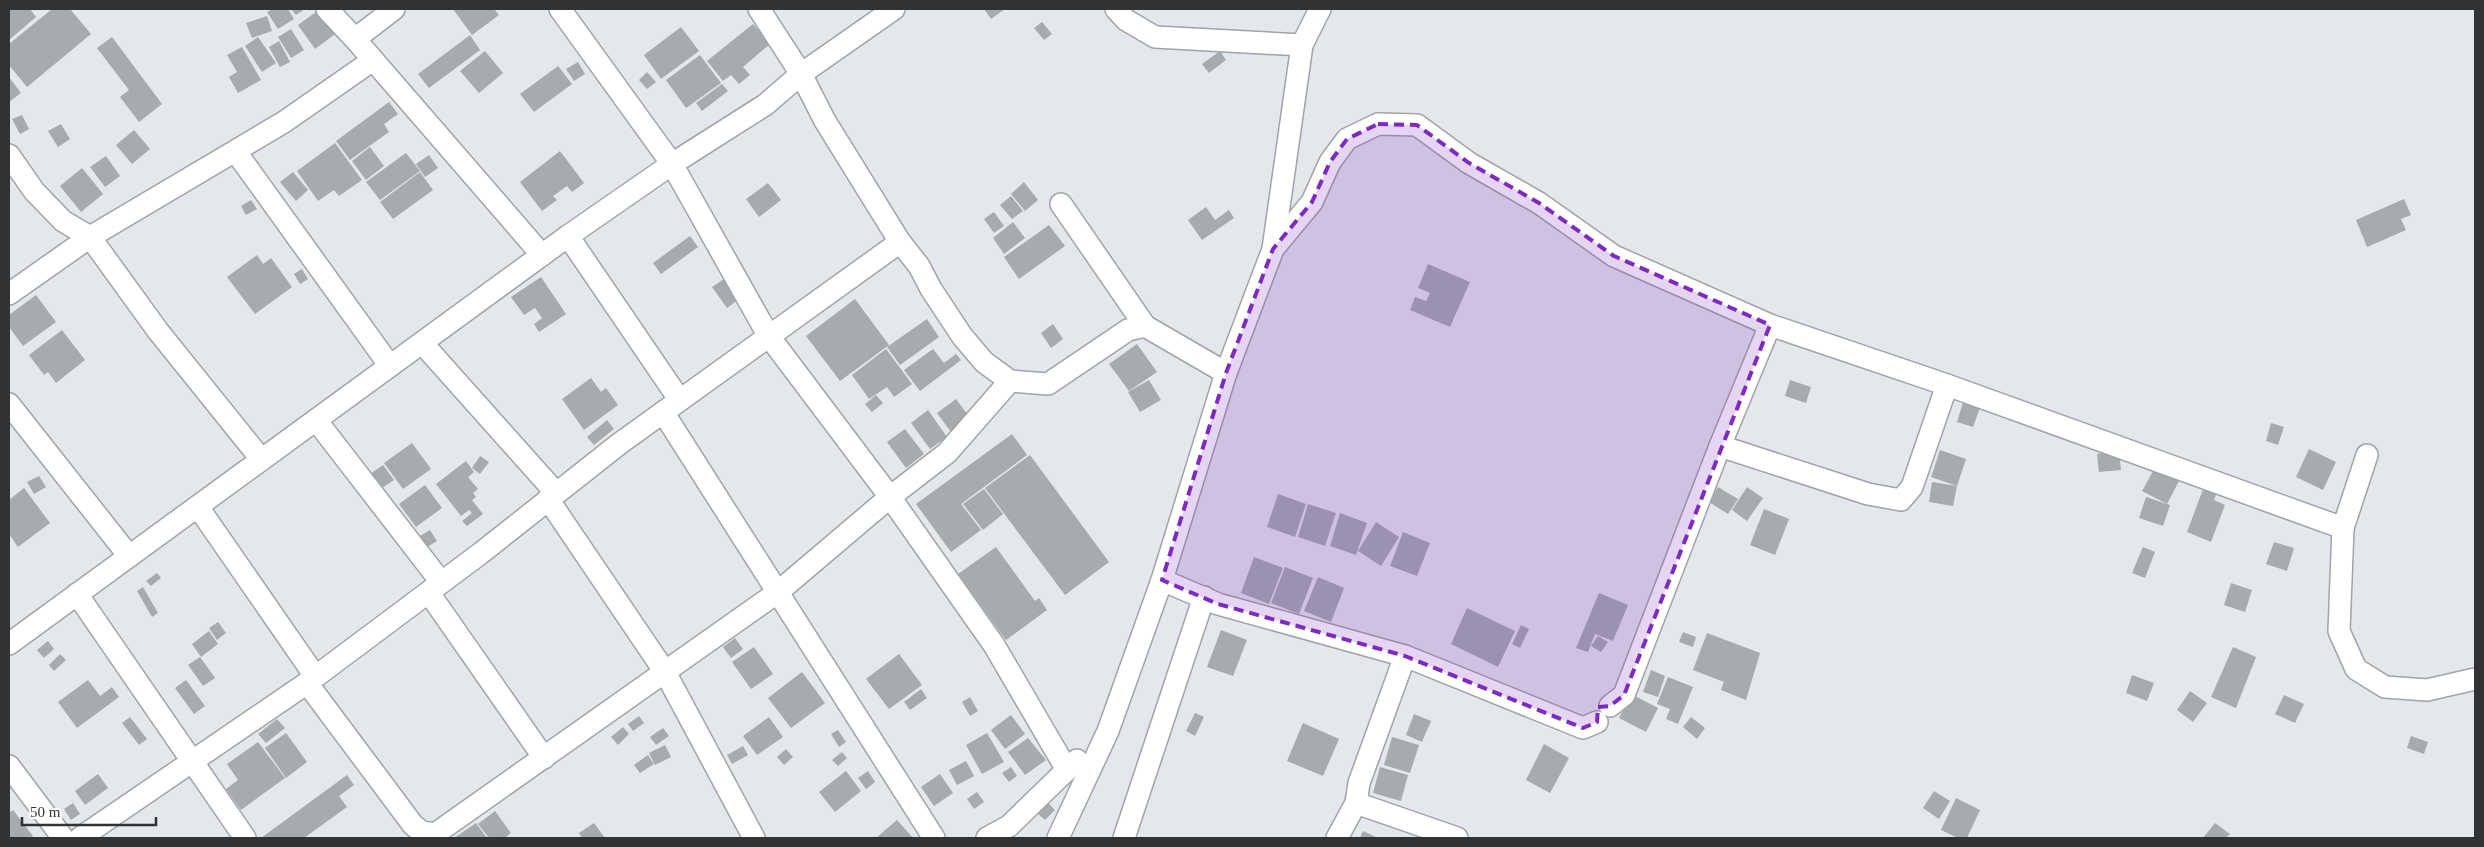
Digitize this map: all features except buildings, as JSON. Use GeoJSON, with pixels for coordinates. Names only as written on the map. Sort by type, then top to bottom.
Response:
{"type":"FeatureCollection","features":[{"type":"Feature","properties":{"kind":"street"},"geometry":{"type":"LineString","coordinates":[[326,9],[355,39],[542,255]]}},
{"type":"Feature","properties":{"kind":"street"},"geometry":{"type":"LineString","coordinates":[[355,39],[394,9]]}},
{"type":"Feature","properties":{"kind":"street"},"geometry":{"type":"LineString","coordinates":[[560,9],[672,164],[768,335],[890,497],[994,645],[1067,770]]}},
{"type":"Feature","properties":{"kind":"street"},"geometry":{"type":"LineString","coordinates":[[759,9],[801,74],[825,121],[900,242],[919,266],[931,289],[962,336],[984,362],[1010,381],[1048,384],[1128,330],[1145,326]]}},
{"type":"Feature","properties":{"kind":"street"},"geometry":{"type":"LineString","coordinates":[[9,644],[261,459],[423,344],[568,236],[672,164],[764,105],[801,74],[894,9]]}},
{"type":"Feature","properties":{"kind":"street"},"geometry":{"type":"LineString","coordinates":[[1116,9],[1126,20],[1155,37],[1302,45]]}},
{"type":"Feature","properties":{"kind":"street"},"geometry":{"type":"LineString","coordinates":[[1058,838],[1108,731],[1162,580],[1226,373],[1273,248],[1302,45],[1320,9]]}},
{"type":"Feature","properties":{"kind":"street"},"geometry":{"type":"LineString","coordinates":[[9,294],[90,237],[284,122],[373,60]]}},
{"type":"Feature","properties":{"kind":"street"},"geometry":{"type":"LineString","coordinates":[[1273,248],[1312,202],[1330,162],[1347,139],[1378,124],[1416,125],[1469,163],[1539,203],[1614,256],[1770,325],[1947,385],[2343,528]]}},
{"type":"Feature","properties":{"kind":"street"},"geometry":{"type":"LineString","coordinates":[[236,152],[390,366]]}},
{"type":"Feature","properties":{"kind":"street"},"geometry":{"type":"LineString","coordinates":[[9,155],[34,191],[63,221],[90,237],[158,331],[261,459]]}},
{"type":"Feature","properties":{"kind":"street"},"geometry":{"type":"LineString","coordinates":[[1061,204],[1145,326],[1226,373]]}},
{"type":"Feature","properties":{"kind":"street"},"geometry":{"type":"LineString","coordinates":[[568,236],[671,405],[778,592],[934,838]]}},
{"type":"Feature","properties":{"kind":"street"},"geometry":{"type":"LineString","coordinates":[[80,838],[311,679],[435,588],[671,405],[900,242]]}},
{"type":"Feature","properties":{"kind":"street"},"geometry":{"type":"LineString","coordinates":[[1162,580],[1218,604],[1405,656],[1583,728],[1604,714],[1624,695],[1720,446],[1770,325]]}},
{"type":"Feature","properties":{"kind":"street"},"geometry":{"type":"LineString","coordinates":[[423,344],[552,496],[665,672],[754,838]]}},
{"type":"Feature","properties":{"kind":"street"},"geometry":{"type":"LineString","coordinates":[[198,506],[311,679],[413,825],[421,836],[435,834],[452,824],[778,592],[890,497],[947,452],[1010,381]]}},
{"type":"Feature","properties":{"kind":"street"},"geometry":{"type":"LineString","coordinates":[[1720,446],[1868,494],[1901,500],[1912,487],[1947,385]]}},
{"type":"Feature","properties":{"kind":"street"},"geometry":{"type":"LineString","coordinates":[[9,404],[130,556]]}},
{"type":"Feature","properties":{"kind":"street"},"geometry":{"type":"LineString","coordinates":[[316,420],[435,588],[544,758]]}},
{"type":"Feature","properties":{"kind":"street"},"geometry":{"type":"LineString","coordinates":[[2366,455],[2343,528],[2340,631],[2356,669],[2385,686],[2428,690],[2475,679]]}},
{"type":"Feature","properties":{"kind":"street"},"geometry":{"type":"LineString","coordinates":[[77,594],[245,838]]}},
{"type":"Feature","properties":{"kind":"street"},"geometry":{"type":"LineString","coordinates":[[1124,838],[1204,597]]}},
{"type":"Feature","properties":{"kind":"street"},"geometry":{"type":"LineString","coordinates":[[1337,838],[1356,803],[1358,783],[1405,656]]}},
{"type":"Feature","properties":{"kind":"street"},"geometry":{"type":"LineString","coordinates":[[987,838],[1009,826],[1108,731]]}},
{"type":"Feature","properties":{"kind":"street"},"geometry":{"type":"LineString","coordinates":[[9,766],[63,838]]}},
{"type":"Feature","properties":{"kind":"street"},"geometry":{"type":"LineString","coordinates":[[1356,803],[1433,834],[1457,838]]}},
{"type":"Feature","properties":{"kind":"highlighted area"},"geometry":{"type":"Polygon","coordinates":[[[1378,124],[1417,125],[1469,163],[1539,203],[1614,256],[1770,325],[1624,695],[1610,706],[1598,707],[1597,722],[1583,728],[1405,656],[1218,604],[1162,580],[1226,373],[1273,249],[1312,202],[1330,162],[1347,139],[1378,124]]]}}]}
